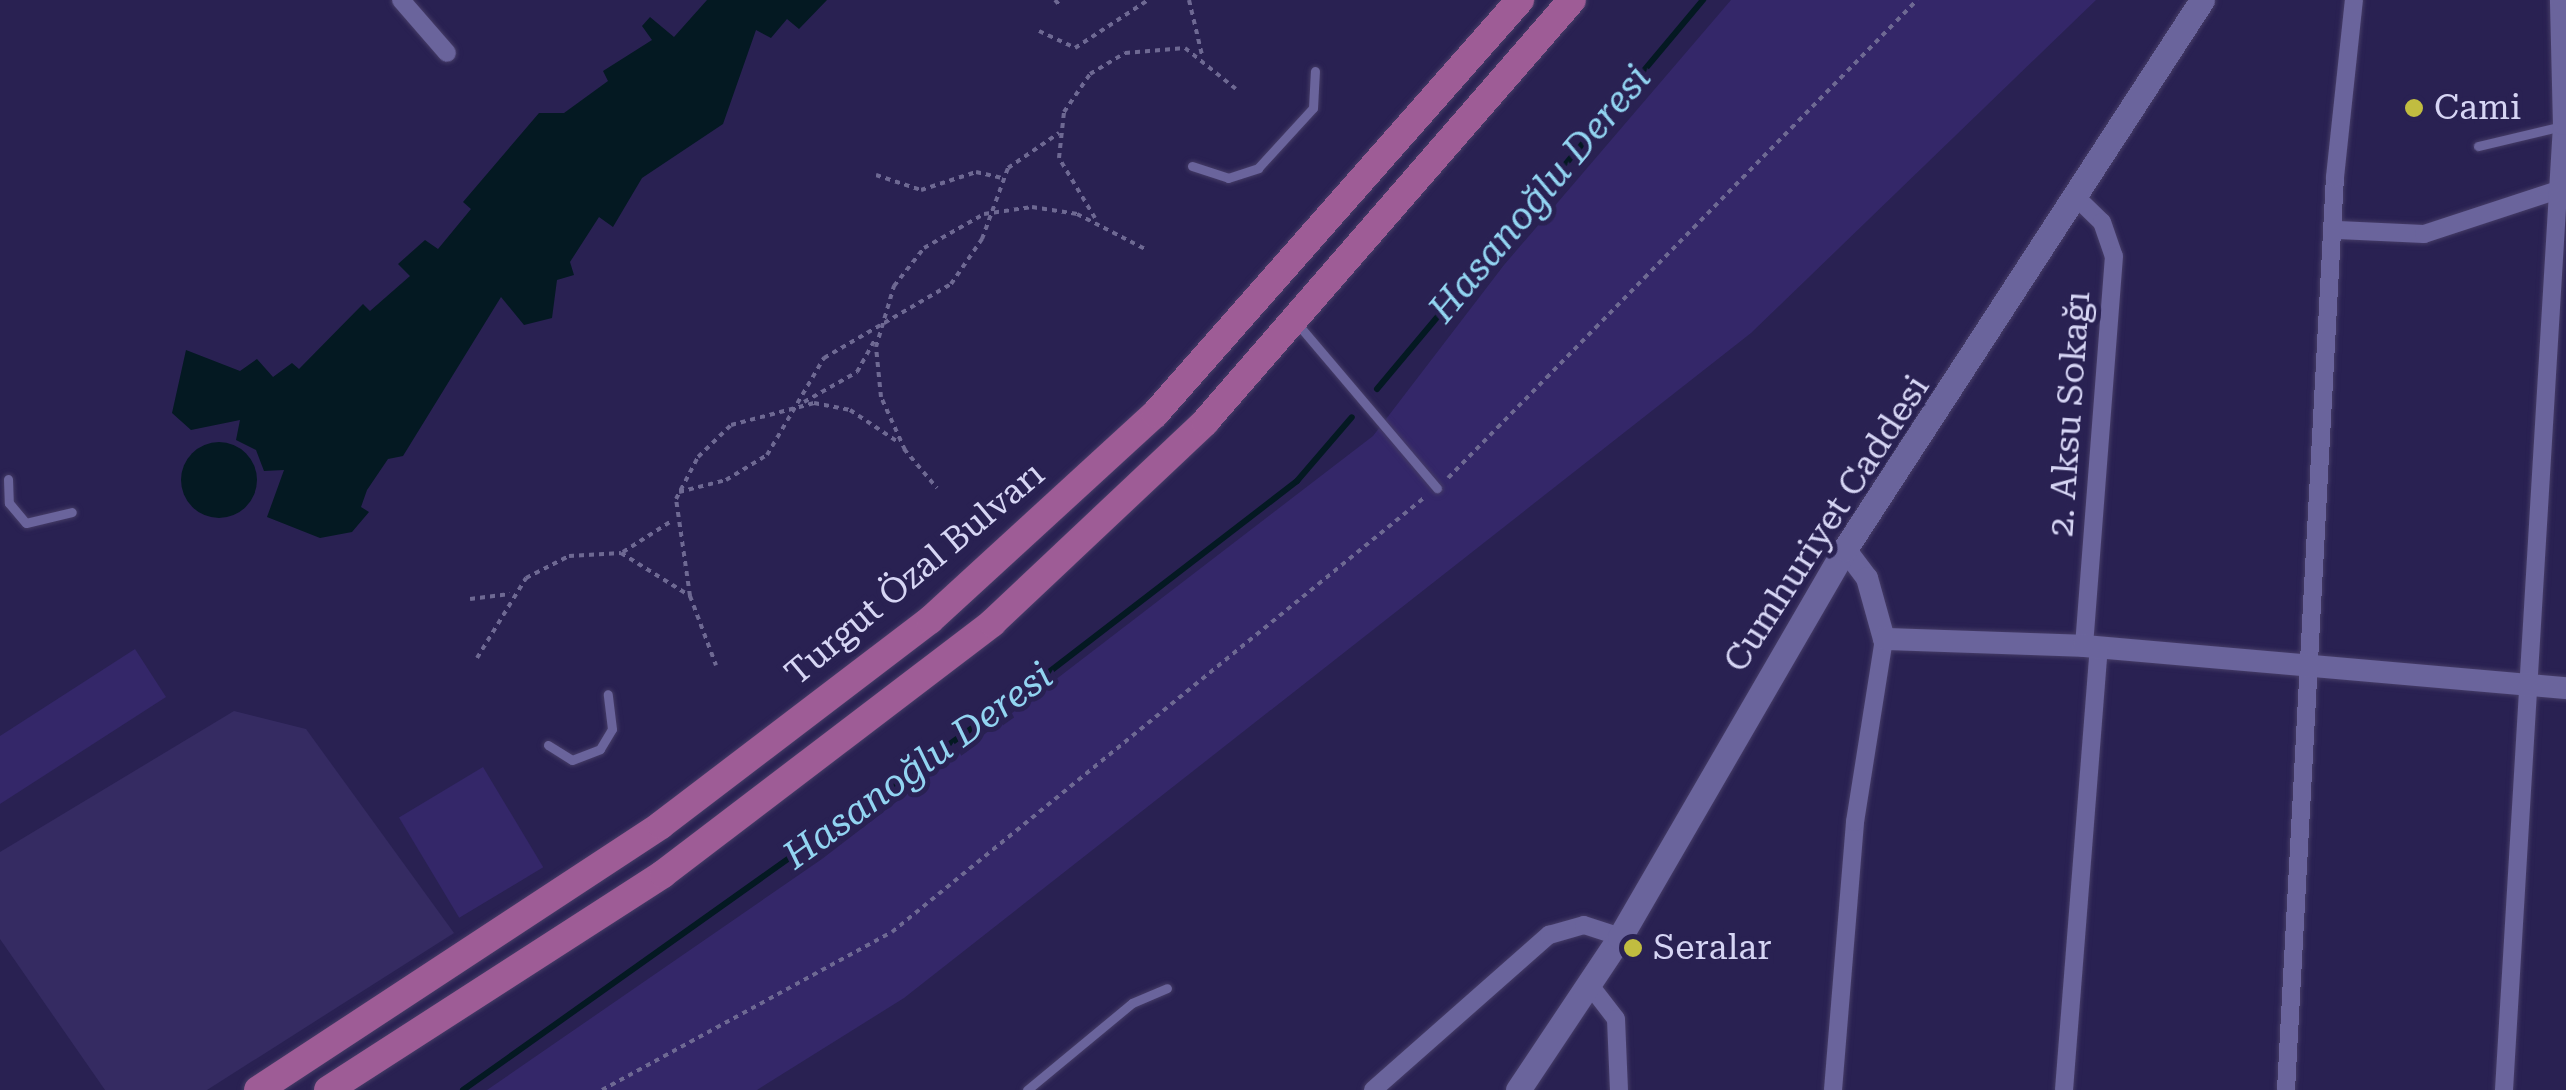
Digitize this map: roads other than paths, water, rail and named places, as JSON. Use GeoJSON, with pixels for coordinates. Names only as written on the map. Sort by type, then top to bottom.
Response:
{"type":"FeatureCollection","features":[{"type":"Feature","properties":{"kind":"main road","name":"Turgut Özal Bulvarı"},"geometry":{"type":"LineString","coordinates":[[258,1090],[661,824],[944,608],[1155,414],[1520,0]]}},
{"type":"Feature","properties":{"kind":"main road"},"geometry":{"type":"LineString","coordinates":[[328,1090],[663,874],[992,623],[1205,422],[1572,0]]}},
{"type":"Feature","properties":{"kind":"main road","name":"Cumhuriyet Caddesi"},"geometry":{"type":"LineString","coordinates":[[1518,1090],[1620,937],[1845,549],[2078,199],[2202,0]]}},
{"type":"Feature","properties":{"kind":"street"},"geometry":{"type":"LineString","coordinates":[[402,0],[447,52]]}},
{"type":"Feature","properties":{"kind":"street"},"geometry":{"type":"LineString","coordinates":[[2286,1090],[2308,670],[2354,0]]}},
{"type":"Feature","properties":{"kind":"street"},"geometry":{"type":"LineString","coordinates":[[2504,1090],[2522,684],[2562,126],[2560,0]]}},
{"type":"Feature","properties":{"kind":"street"},"geometry":{"type":"LineString","coordinates":[[2338,230],[2424,234],[2558,190]]}},
{"type":"Feature","properties":{"kind":"street","name":"2. Aksu Sokağı"},"geometry":{"type":"LineString","coordinates":[[2064,1090],[2114,256],[2102,222],[2078,199]]}},
{"type":"Feature","properties":{"kind":"street"},"geometry":{"type":"LineString","coordinates":[[1833,1090],[1855,822],[1884,639],[1868,578],[1845,549]]}},
{"type":"Feature","properties":{"kind":"street"},"geometry":{"type":"LineString","coordinates":[[1884,639],[2092,647],[2308,670],[2566,688]]}},
{"type":"Feature","properties":{"kind":"street"},"geometry":{"type":"LineString","coordinates":[[1373,1090],[1549,935],[1584,924],[1620,937]]}},
{"type":"Feature","properties":{"kind":"street"},"geometry":{"type":"LineString","coordinates":[[1589,984],[1616,1019],[1618,1090]]}},
{"type":"Feature","properties":{"kind":"lane"},"geometry":{"type":"LineString","coordinates":[[1192,166],[1228,178],[1258,168],[1313,108],[1315,71]]}},
{"type":"Feature","properties":{"kind":"lane"},"geometry":{"type":"LineString","coordinates":[[2478,146],[2562,126]]}},
{"type":"Feature","properties":{"kind":"lane"},"geometry":{"type":"LineString","coordinates":[[1294,320],[1437,488]]}},
{"type":"Feature","properties":{"kind":"lane"},"geometry":{"type":"LineString","coordinates":[[8,480],[10,502],[26,523],[72,512]]}},
{"type":"Feature","properties":{"kind":"lane"},"geometry":{"type":"LineString","coordinates":[[548,744],[572,760],[600,750],[612,729],[608,694]]}},
{"type":"Feature","properties":{"kind":"lane"},"geometry":{"type":"LineString","coordinates":[[1027,1090],[1132,1002],[1167,988]]}},
{"type":"Feature","properties":{"kind":"water"},"geometry":{"type":"Polygon","coordinates":[[[707,0],[827,0],[799,29],[787,19],[771,38],[756,30],[723,124],[642,178],[613,227],[599,217],[570,262],[574,275],[557,280],[552,318],[524,325],[501,297],[403,456],[388,459],[367,490],[361,507],[369,512],[352,532],[320,538],[267,517],[284,470],[264,471],[256,450],[236,440],[240,420],[191,430],[172,413],[186,350],[240,371],[257,359],[273,377],[292,363],[299,369],[363,304],[370,311],[410,276],[398,264],[425,240],[438,249],[471,209],[463,202],[539,113],[564,113],[608,81],[603,71],[652,40],[642,26],[650,17],[674,37],[707,0]]]}},
{"type":"Feature","properties":{"kind":"water"},"geometry":{"type":"Polygon","coordinates":[[[219,442],[246,453],[257,480],[246,507],[219,518],[192,507],[181,480],[192,453],[219,442]]]}},
{"type":"Feature","properties":{"kind":"waterway","name":"Hasanoğlu Deresi"},"geometry":{"type":"LineString","coordinates":[[1377,389],[1703,0]]}},
{"type":"Feature","properties":{"kind":"waterway","name":"Hasanoğlu Deresi"},"geometry":{"type":"LineString","coordinates":[[463,1090],[1027,689],[1297,481],[1352,417]]}},
{"type":"Feature","properties":{"kind":"place","name":"Cami"},"geometry":{"type":"Point","coordinates":[2414,108]}},
{"type":"Feature","properties":{"kind":"place","name":"Seralar"},"geometry":{"type":"Point","coordinates":[1633,948]}}]}
